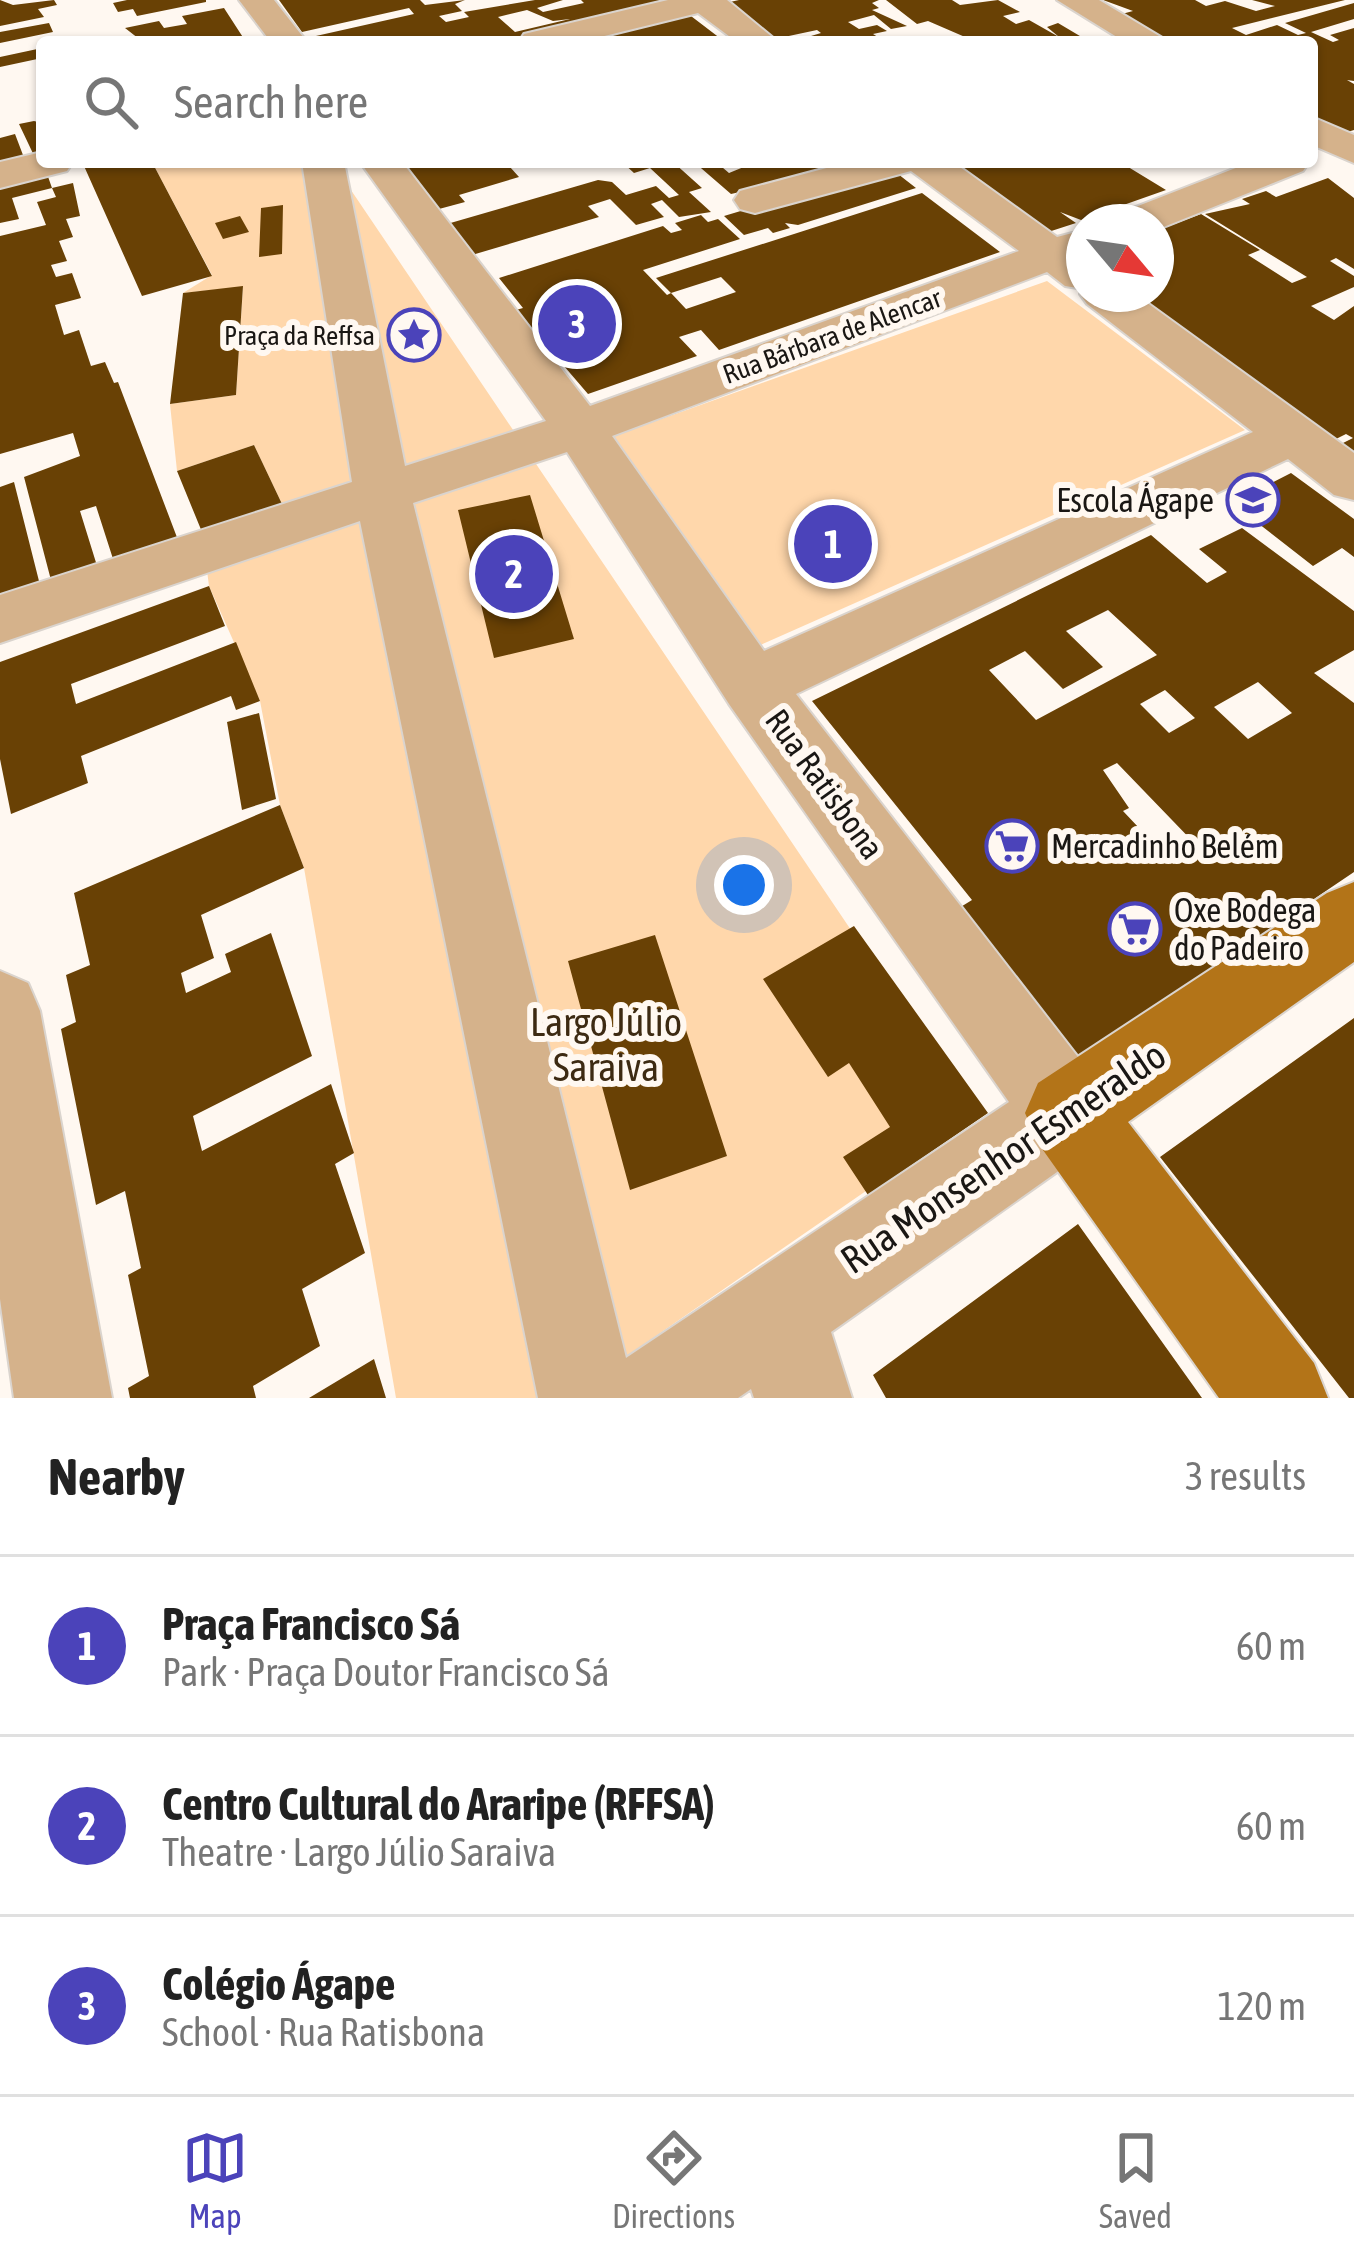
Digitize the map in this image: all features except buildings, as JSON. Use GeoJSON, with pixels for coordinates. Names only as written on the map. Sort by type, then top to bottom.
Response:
{"type":"FeatureCollection","features":[{"type":"Feature","properties":{"kind":"main road","name":"Rua Monsenhor Esmeraldo"},"geometry":{"type":"LineString","coordinates":[[1068,1113],[1354,918]]}},
{"type":"Feature","properties":{"kind":"main road","name":"Rua Ratisbona"},"geometry":{"type":"LineString","coordinates":[[1068,1113],[1279,1398]]}},
{"type":"Feature","properties":{"kind":"street"},"geometry":{"type":"LineString","coordinates":[[256,0],[284,36]]}},
{"type":"Feature","properties":{"kind":"street"},"geometry":{"type":"LineString","coordinates":[[561,36],[705,0],[752,36]]}},
{"type":"Feature","properties":{"kind":"street"},"geometry":{"type":"LineString","coordinates":[[1044,0],[1107,36]]}},
{"type":"Feature","properties":{"kind":"street"},"geometry":{"type":"LineString","coordinates":[[1073,0],[1140,36]]}},
{"type":"Feature","properties":{"kind":"street"},"geometry":{"type":"LineString","coordinates":[[0,176],[36,166]]}},
{"type":"Feature","properties":{"kind":"street"},"geometry":{"type":"LineString","coordinates":[[324,168],[382,493],[587,1398]]}},
{"type":"Feature","properties":{"kind":"street","name":"Rua Ratisbona"},"geometry":{"type":"LineString","coordinates":[[385,168],[579,429],[752,685],[1068,1113]]}},
{"type":"Feature","properties":{"kind":"street"},"geometry":{"type":"LineString","coordinates":[[754,200],[874,168]]}},
{"type":"Feature","properties":{"kind":"street"},"geometry":{"type":"LineString","coordinates":[[935,168],[1066,254]]}},
{"type":"Feature","properties":{"kind":"street"},"geometry":{"type":"LineString","coordinates":[[1174,207],[1273,168]]}},
{"type":"Feature","properties":{"kind":"street","name":"Rua Bárbara de Alencar"},"geometry":{"type":"LineString","coordinates":[[579,429],[1066,262]]}},
{"type":"Feature","properties":{"kind":"street"},"geometry":{"type":"LineString","coordinates":[[1128,312],[1354,482]]}},
{"type":"Feature","properties":{"kind":"street"},"geometry":{"type":"LineString","coordinates":[[0,619],[579,429]]}},
{"type":"Feature","properties":{"kind":"street"},"geometry":{"type":"LineString","coordinates":[[752,685],[1290,436]]}},
{"type":"Feature","properties":{"kind":"street"},"geometry":{"type":"LineString","coordinates":[[0,1011],[63,1398]]}},
{"type":"Feature","properties":{"kind":"street","name":"Rua Monsenhor Esmeraldo"},"geometry":{"type":"LineString","coordinates":[[654,1398],[790,1355],[1068,1113]]}},
{"type":"Feature","properties":{"kind":"green space","name":"Largo Júlio Saraiva"},"geometry":{"type":"Polygon","coordinates":[[[155,168],[336,168],[976,1115],[566,1398],[396,1398],[304,868],[280,805],[260,701],[209,586],[202,532],[282,504],[254,445],[177,471],[170,404],[236,395],[243,287],[183,293],[212,275],[155,168]]]}},
{"type":"Feature","properties":{"kind":"green space"},"geometry":{"type":"Polygon","coordinates":[[[1047,281],[1066,295],[1066,312],[1088,312],[1245,430],[756,647],[600,441],[1047,281]]]}},
{"type":"Feature","properties":{"kind":"place","name":"Colégio Ágape"},"geometry":{"type":"Point","coordinates":[577,324]}},
{"type":"Feature","properties":{"kind":"place","name":"Praça da Reffsa"},"geometry":{"type":"Point","coordinates":[414,335]}},
{"type":"Feature","properties":{"kind":"place","name":"Escola Ágape"},"geometry":{"type":"Point","coordinates":[1253,500]}},
{"type":"Feature","properties":{"kind":"place","name":"Praça Francisco Sá"},"geometry":{"type":"Point","coordinates":[833,544]}},
{"type":"Feature","properties":{"kind":"place","name":"Centro Cultural do Araripe (RFFSA)"},"geometry":{"type":"Point","coordinates":[514,574]}},
{"type":"Feature","properties":{"kind":"place","name":"Mercadinho Belém"},"geometry":{"type":"Point","coordinates":[1012,846]}},
{"type":"Feature","properties":{"kind":"place","name":"Oxe Bodega do Padeiro"},"geometry":{"type":"Point","coordinates":[1135,929]}}]}
